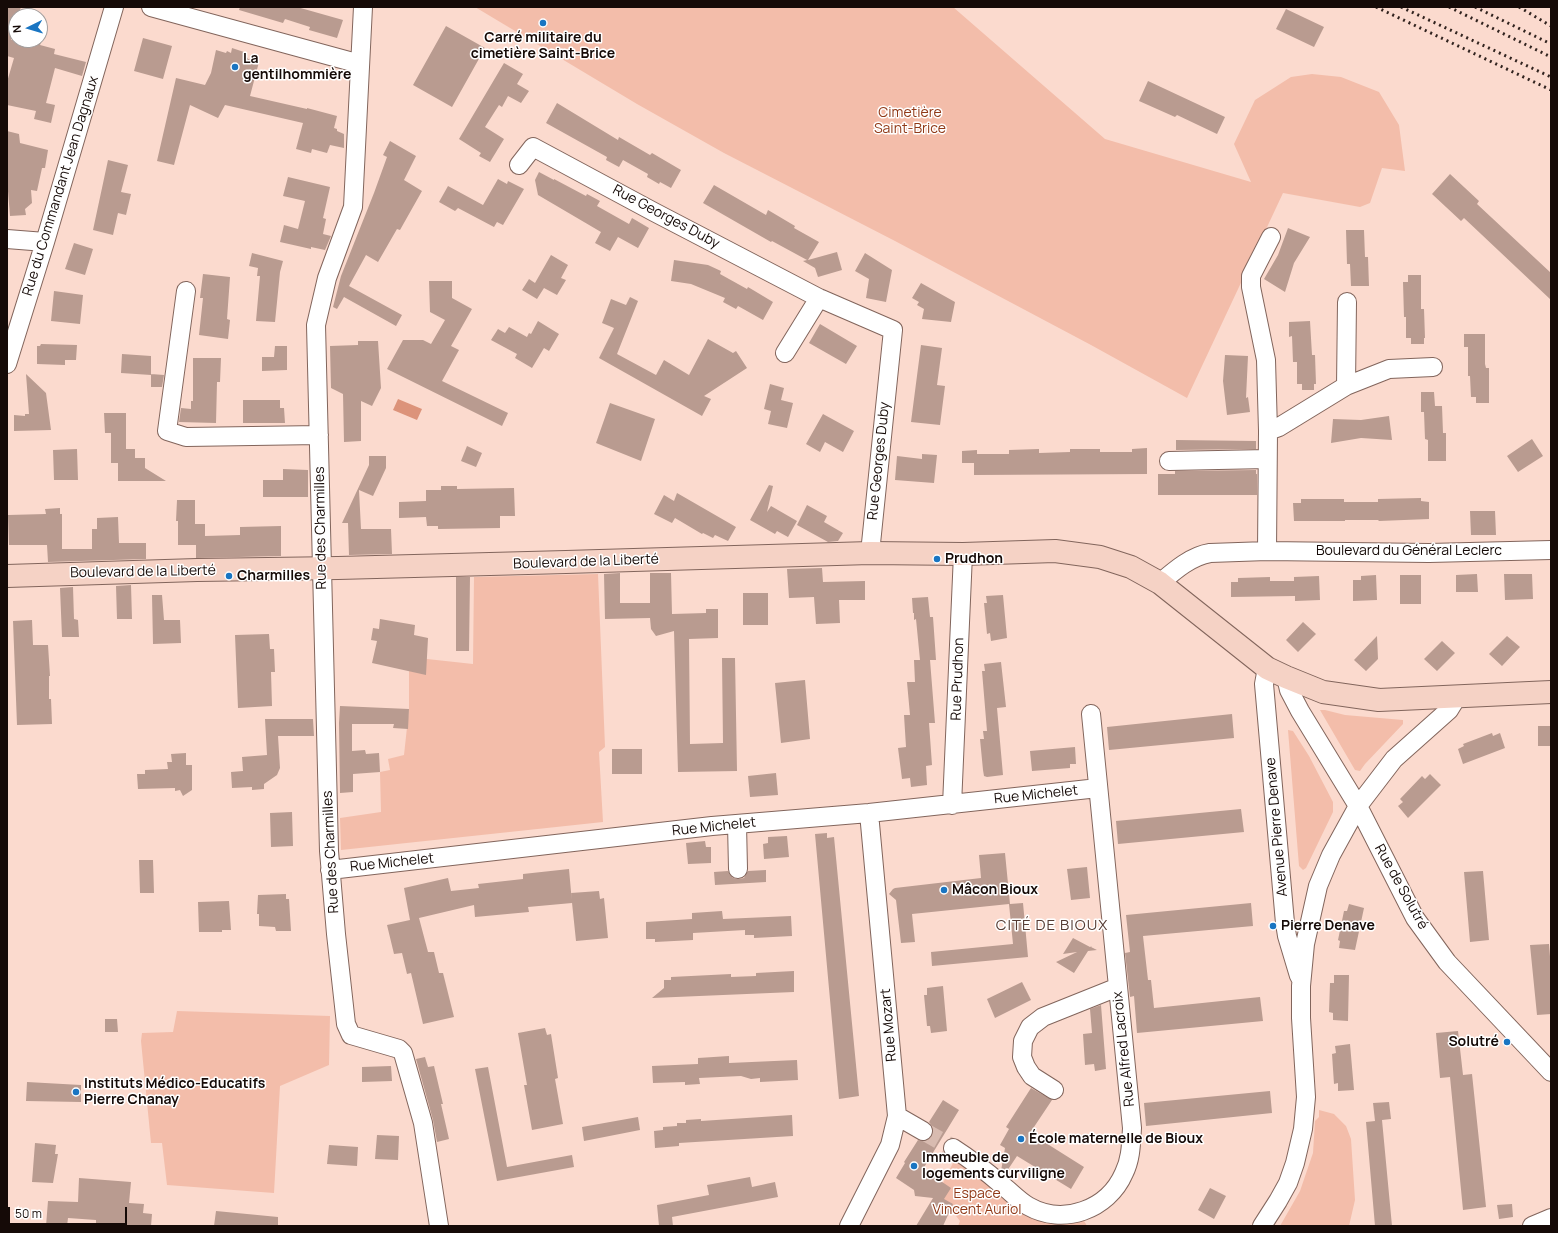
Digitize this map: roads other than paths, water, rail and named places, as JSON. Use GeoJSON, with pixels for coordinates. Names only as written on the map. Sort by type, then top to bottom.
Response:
{"type":"FeatureCollection","features":[{"type":"Feature","properties":{"kind":"main road","name":"Boulevard de la Liberté"},"geometry":{"type":"LineString","coordinates":[[7,576],[870,553],[1077,553],[1121,563],[1160,583],[1277,672],[1323,692],[1379,700],[1551,692]]}},
{"type":"Feature","properties":{"kind":"street","name":"Rue du Commandant Jean Dagnaux"},"geometry":{"type":"LineString","coordinates":[[7,364],[45,242],[114,7]]}},
{"type":"Feature","properties":{"kind":"street"},"geometry":{"type":"LineString","coordinates":[[150,7],[360,64]]}},
{"type":"Feature","properties":{"kind":"street","name":"Rue des Charmilles"},"geometry":{"type":"LineString","coordinates":[[363,7],[353,207],[327,278],[316,325],[330,870],[346,1024],[351,1035],[399,1049],[403,1054],[423,1123],[439,1226]]}},
{"type":"Feature","properties":{"kind":"street","name":"Rue Georges Duby"},"geometry":{"type":"LineString","coordinates":[[519,164],[533,147],[819,298],[893,330],[870,553]]}},
{"type":"Feature","properties":{"kind":"street"},"geometry":{"type":"LineString","coordinates":[[1267,552],[1268,431],[1266,360],[1250,286],[1252,276],[1271,237]]}},
{"type":"Feature","properties":{"kind":"street"},"geometry":{"type":"LineString","coordinates":[[7,239],[45,242]]}},
{"type":"Feature","properties":{"kind":"street"},"geometry":{"type":"LineString","coordinates":[[186,291],[167,431],[186,437],[319,435]]}},
{"type":"Feature","properties":{"kind":"street"},"geometry":{"type":"LineString","coordinates":[[785,353],[819,298]]}},
{"type":"Feature","properties":{"kind":"street"},"geometry":{"type":"LineString","coordinates":[[1346,386],[1347,302]]}},
{"type":"Feature","properties":{"kind":"street"},"geometry":{"type":"LineString","coordinates":[[1268,431],[1279,427],[1346,386],[1389,369],[1433,367]]}},
{"type":"Feature","properties":{"kind":"street"},"geometry":{"type":"LineString","coordinates":[[1169,461],[1267,459]]}},
{"type":"Feature","properties":{"kind":"street","name":"Boulevard du Général Leclerc"},"geometry":{"type":"LineString","coordinates":[[1160,583],[1183,565],[1204,554],[1267,552],[1551,550]]}},
{"type":"Feature","properties":{"kind":"street","name":"Rue Prudhon"},"geometry":{"type":"LineString","coordinates":[[952,805],[964,554]]}},
{"type":"Feature","properties":{"kind":"street","name":"Rue de Solutré"},"geometry":{"type":"LineString","coordinates":[[1277,672],[1358,806],[1415,918],[1447,962],[1551,1072]]}},
{"type":"Feature","properties":{"kind":"street","name":"Avenue Pierre Denave"},"geometry":{"type":"LineString","coordinates":[[1277,672],[1264,684],[1287,936],[1301,986]]}},
{"type":"Feature","properties":{"kind":"street","name":"Avenue Pierre Denave"},"geometry":{"type":"LineString","coordinates":[[1262,1226],[1288,1183],[1295,1163],[1303,1128],[1306,1097],[1301,1018],[1301,986],[1305,944],[1318,886],[1331,855],[1358,806],[1394,759],[1449,710],[1457,697]]}},
{"type":"Feature","properties":{"kind":"street","name":"Rue Alfred Lacroix"},"geometry":{"type":"LineString","coordinates":[[953,1148],[976,1163],[1026,1205],[1041,1212],[1056,1215],[1076,1214],[1105,1200],[1117,1188],[1125,1172],[1131,1154],[1132,1128],[1091,714]]}},
{"type":"Feature","properties":{"kind":"street","name":"Rue Michelet"},"geometry":{"type":"LineString","coordinates":[[330,870],[737,824],[952,805],[1098,788]]}},
{"type":"Feature","properties":{"kind":"street","name":"Rue Mozart"},"geometry":{"type":"LineString","coordinates":[[849,1226],[890,1145],[898,1116],[869,813]]}},
{"type":"Feature","properties":{"kind":"street"},"geometry":{"type":"LineString","coordinates":[[737,824],[738,869]]}},
{"type":"Feature","properties":{"kind":"street"},"geometry":{"type":"LineString","coordinates":[[1283,898],[1299,906],[1313,908]]}},
{"type":"Feature","properties":{"kind":"street"},"geometry":{"type":"LineString","coordinates":[[1054,1090],[1032,1076],[1022,1057],[1022,1041],[1030,1028],[1043,1017],[1118,987]]}},
{"type":"Feature","properties":{"kind":"street"},"geometry":{"type":"LineString","coordinates":[[898,1116],[923,1131]]}},
{"type":"Feature","properties":{"kind":"street"},"geometry":{"type":"LineString","coordinates":[[1532,1226],[1551,1218]]}},
{"type":"Feature","properties":{"kind":"tunnel"},"geometry":{"type":"LineString","coordinates":[[923,1131],[953,1148]]}},
{"type":"Feature","properties":{"kind":"railway"},"geometry":{"type":"LineString","coordinates":[[1376,7],[1551,90]]}},
{"type":"Feature","properties":{"kind":"railway"},"geometry":{"type":"LineString","coordinates":[[1401,7],[1551,77]]}},
{"type":"Feature","properties":{"kind":"railway"},"geometry":{"type":"LineString","coordinates":[[1449,7],[1551,57]]}},
{"type":"Feature","properties":{"kind":"railway"},"geometry":{"type":"LineString","coordinates":[[1475,7],[1551,44]]}},
{"type":"Feature","properties":{"kind":"railway"},"geometry":{"type":"LineString","coordinates":[[1519,7],[1551,26]]}},
{"type":"Feature","properties":{"kind":"place","name":"Carré militaire du cimetière Saint-Brice"},"geometry":{"type":"Point","coordinates":[543,23]}},
{"type":"Feature","properties":{"kind":"place","name":"La gentilhommière"},"geometry":{"type":"Point","coordinates":[235,67]}},
{"type":"Feature","properties":{"kind":"place","name":"Prudhon"},"geometry":{"type":"Point","coordinates":[937,559]}},
{"type":"Feature","properties":{"kind":"place","name":"Charmilles"},"geometry":{"type":"Point","coordinates":[229,576]}},
{"type":"Feature","properties":{"kind":"place","name":"Mâcon Bioux"},"geometry":{"type":"Point","coordinates":[944,890]}},
{"type":"Feature","properties":{"kind":"place","name":"Pierre Denave"},"geometry":{"type":"Point","coordinates":[1273,926]}},
{"type":"Feature","properties":{"kind":"place","name":"Solutré"},"geometry":{"type":"Point","coordinates":[1507,1042]}},
{"type":"Feature","properties":{"kind":"place","name":"Instituts Médico-Educatifs Pierre Chanay"},"geometry":{"type":"Point","coordinates":[76,1092]}},
{"type":"Feature","properties":{"kind":"place","name":"École maternelle de Bioux"},"geometry":{"type":"Point","coordinates":[1021,1139]}},
{"type":"Feature","properties":{"kind":"place","name":"Immeuble de logements curviligne"},"geometry":{"type":"Point","coordinates":[914,1166]}},
{"type":"Feature","properties":{"kind":"district","name":"CITÉ DE BIOUX"},"geometry":{"type":"Point","coordinates":[1052,926]}},
{"type":"Feature","properties":{"kind":"park label","name":"Cimetière Saint-Brice"},"geometry":{"type":"Point","coordinates":[910,122]}},
{"type":"Feature","properties":{"kind":"park label","name":"Espace Vincent Auriol"},"geometry":{"type":"Point","coordinates":[977,1202]}}]}
